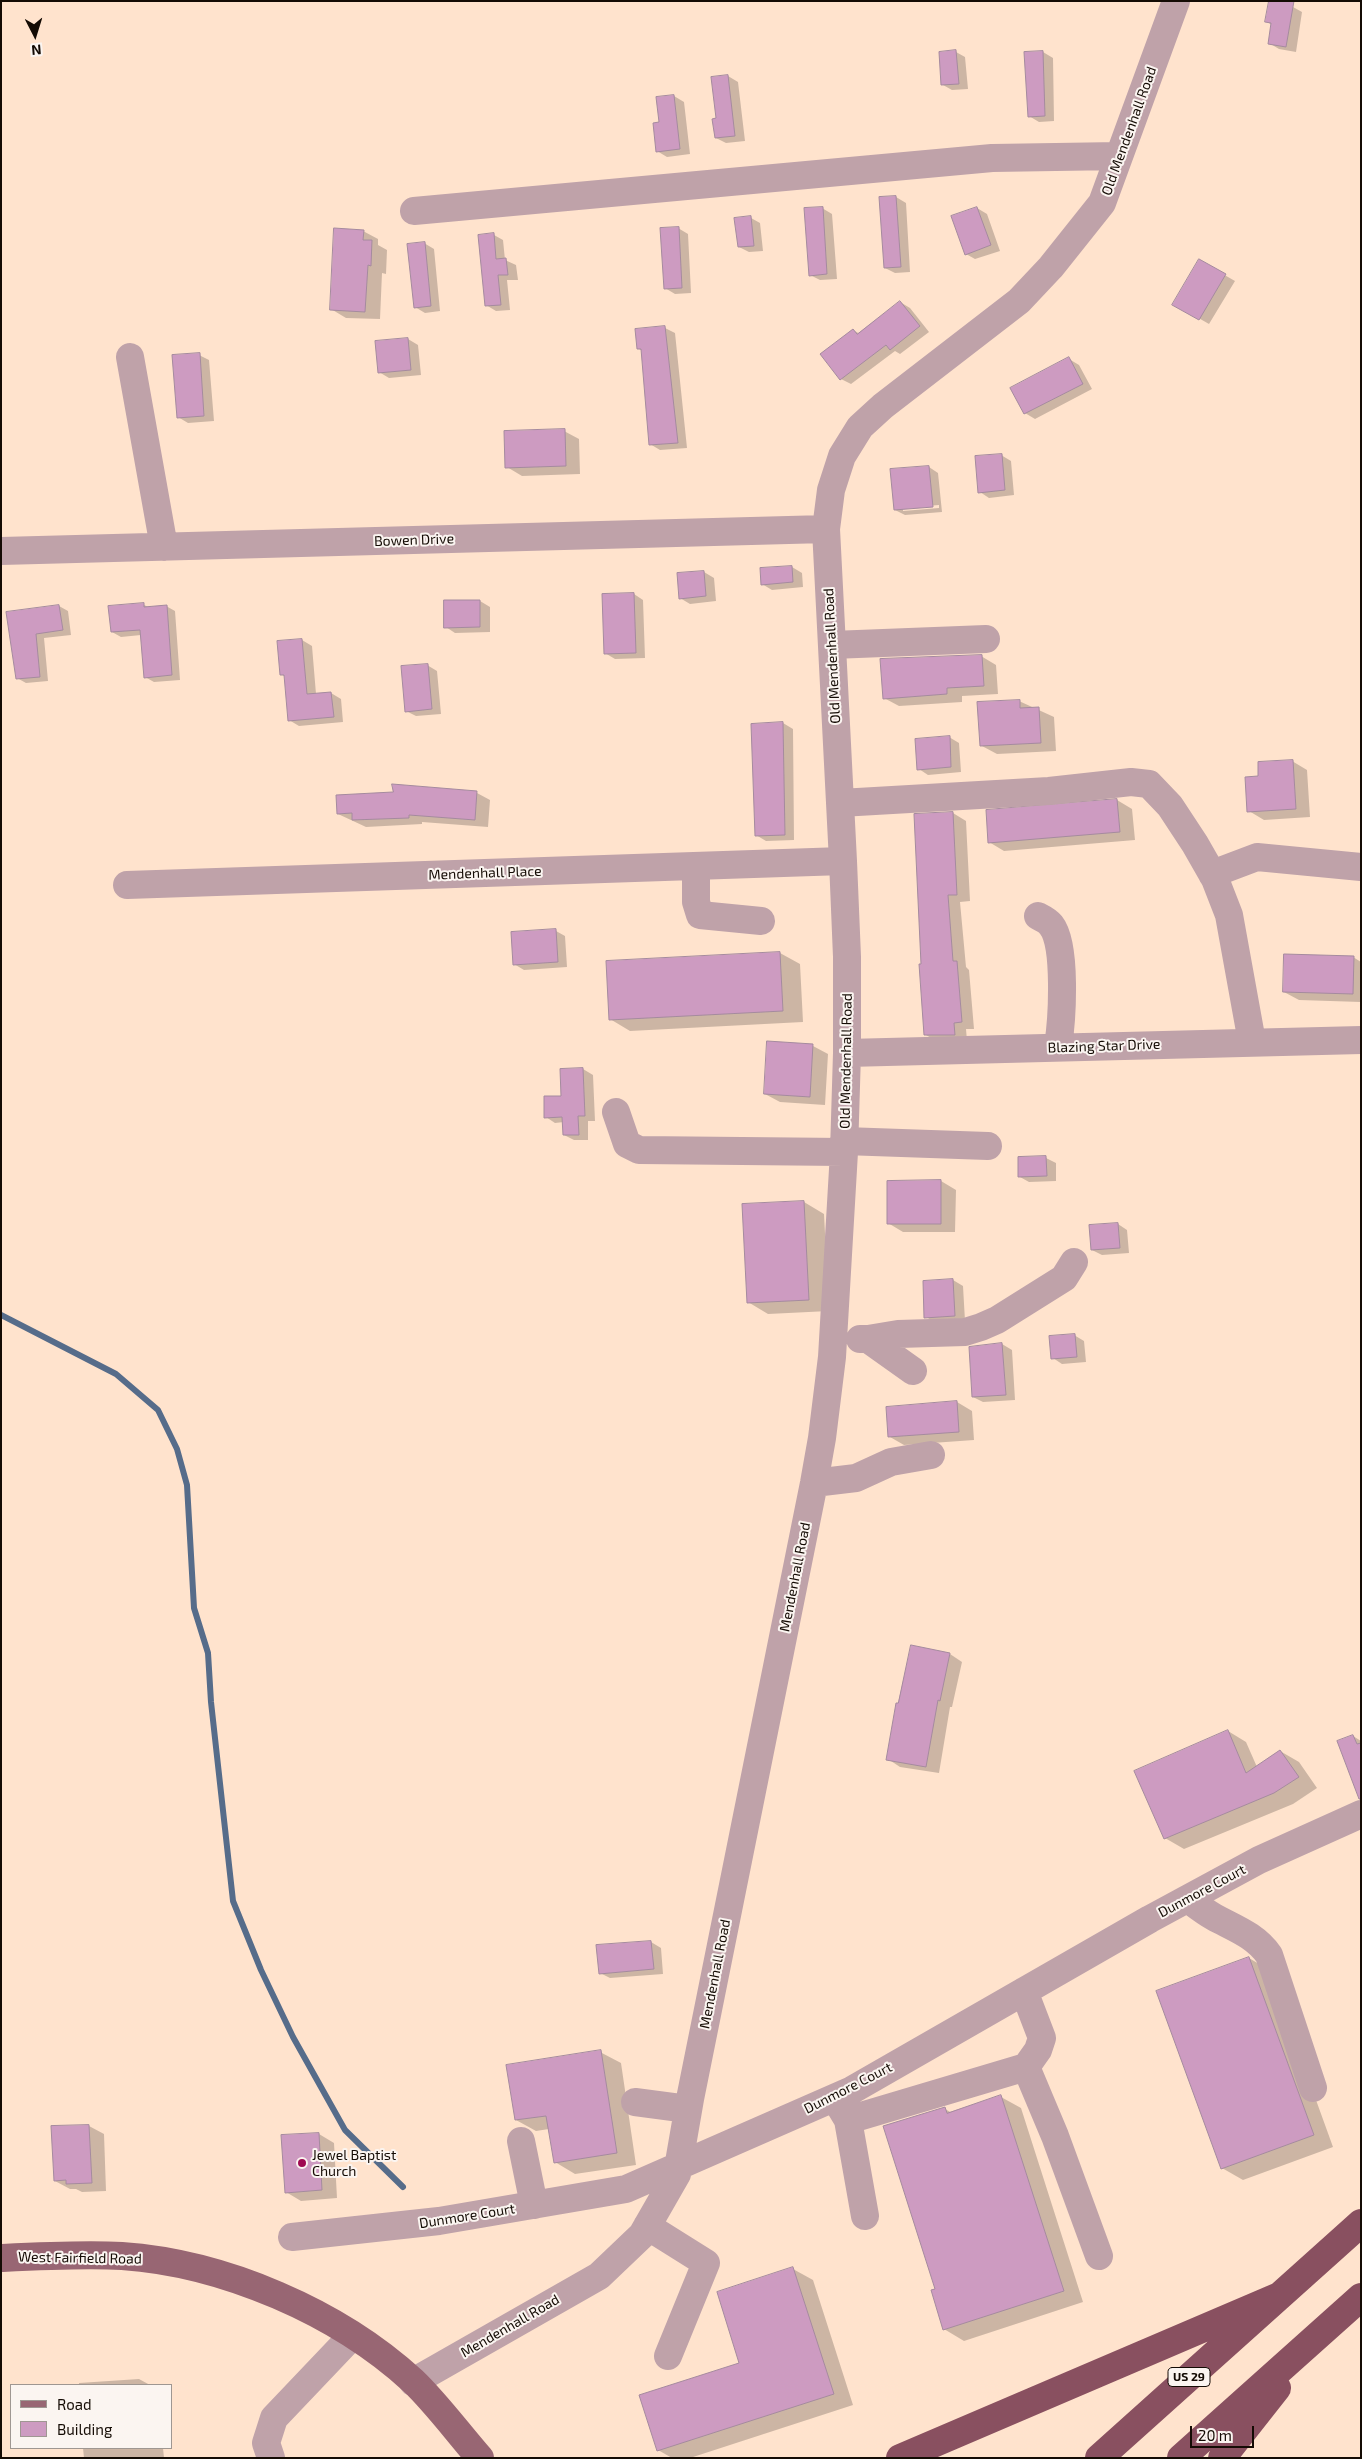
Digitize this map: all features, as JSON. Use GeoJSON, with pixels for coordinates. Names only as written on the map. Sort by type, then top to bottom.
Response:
{"type":"FeatureCollection","features":[{"type":"Feature","properties":{"kind":"highway","name":"US 29"},"geometry":{"type":"LineString","coordinates":[[1099,2458],[1361,2222]]}},
{"type":"Feature","properties":{"kind":"highway"},"geometry":{"type":"LineString","coordinates":[[900,2458],[1279,2296]]}},
{"type":"Feature","properties":{"kind":"highway"},"geometry":{"type":"LineString","coordinates":[[1181,2458],[1361,2296]]}},
{"type":"Feature","properties":{"kind":"highway"},"geometry":{"type":"LineString","coordinates":[[1222,2458],[1324,2329]]}},
{"type":"Feature","properties":{"kind":"main road","name":"West Fairfield Road"},"geometry":{"type":"LineString","coordinates":[[1,2258],[123,2256],[207,2270],[279,2296],[310,2310],[375,2351],[413,2382],[480,2458]]}},
{"type":"Feature","properties":{"kind":"street","name":"Old Mendenhall Road"},"geometry":{"type":"LineString","coordinates":[[822,1438],[833,1339],[844,1146],[847,1053],[847,957],[826,529],[834,482],[842,456],[860,427],[883,406],[1019,301],[1051,267],[1102,203],[1176,1]]}},
{"type":"Feature","properties":{"kind":"street"},"geometry":{"type":"LineString","coordinates":[[414,210],[992,158],[1119,156]]}},
{"type":"Feature","properties":{"kind":"street"},"geometry":{"type":"LineString","coordinates":[[130,357],[164,547]]}},
{"type":"Feature","properties":{"kind":"street","name":"Bowen Drive"},"geometry":{"type":"LineString","coordinates":[[1,551],[826,529]]}},
{"type":"Feature","properties":{"kind":"street"},"geometry":{"type":"LineString","coordinates":[[832,645],[986,639]]}},
{"type":"Feature","properties":{"kind":"street"},"geometry":{"type":"LineString","coordinates":[[840,803],[1048,791],[1142,782],[1157,790],[1195,844],[1212,874],[1229,914],[1252,1042]]}},
{"type":"Feature","properties":{"kind":"street"},"geometry":{"type":"LineString","coordinates":[[1212,874],[1257,856],[1361,867]]}},
{"type":"Feature","properties":{"kind":"street","name":"Mendenhall Place"},"geometry":{"type":"LineString","coordinates":[[127,885],[843,861]]}},
{"type":"Feature","properties":{"kind":"street"},"geometry":{"type":"LineString","coordinates":[[696,866],[696,902],[700,915],[761,921]]}},
{"type":"Feature","properties":{"kind":"street"},"geometry":{"type":"LineString","coordinates":[[1038,916],[1050,923],[1059,944],[1062,1001],[1058,1046]]}},
{"type":"Feature","properties":{"kind":"street","name":"Blazing Star Drive"},"geometry":{"type":"LineString","coordinates":[[847,1053],[1058,1046],[1361,1040]]}},
{"type":"Feature","properties":{"kind":"street"},"geometry":{"type":"LineString","coordinates":[[616,1112],[627,1144],[640,1150],[844,1146],[988,1146]]}},
{"type":"Feature","properties":{"kind":"street"},"geometry":{"type":"LineString","coordinates":[[833,1339],[868,1339],[898,1334],[965,1332],[981,1327],[997,1320],[1064,1278],[1074,1262]]}},
{"type":"Feature","properties":{"kind":"street"},"geometry":{"type":"LineString","coordinates":[[868,1339],[913,1371]]}},
{"type":"Feature","properties":{"kind":"street","name":"Mendenhall Road"},"geometry":{"type":"LineString","coordinates":[[413,2382],[599,2276],[642,2235],[677,2174],[688,2109],[822,1438]]}},
{"type":"Feature","properties":{"kind":"street"},"geometry":{"type":"LineString","coordinates":[[814,1483],[856,1478],[891,1462],[932,1455]]}},
{"type":"Feature","properties":{"kind":"street","name":"Dunmore Court"},"geometry":{"type":"LineString","coordinates":[[292,2237],[440,2221],[626,2189],[852,2090],[1024,1991],[1259,1860],[1361,1814]]}},
{"type":"Feature","properties":{"kind":"street"},"geometry":{"type":"LineString","coordinates":[[1188,1899],[1212,1916],[1247,1934],[1263,1946],[1269,1955],[1313,2088]]}},
{"type":"Feature","properties":{"kind":"street"},"geometry":{"type":"LineString","coordinates":[[848,2120],[1026,2067],[1038,2050],[1042,2038],[1024,1991]]}},
{"type":"Feature","properties":{"kind":"street"},"geometry":{"type":"LineString","coordinates":[[1026,2067],[1061,2153],[1099,2256]]}},
{"type":"Feature","properties":{"kind":"street"},"geometry":{"type":"LineString","coordinates":[[834,2097],[848,2120],[865,2216]]}},
{"type":"Feature","properties":{"kind":"street"},"geometry":{"type":"LineString","coordinates":[[635,2102],[688,2109]]}},
{"type":"Feature","properties":{"kind":"street"},"geometry":{"type":"LineString","coordinates":[[521,2141],[534,2205]]}},
{"type":"Feature","properties":{"kind":"street"},"geometry":{"type":"LineString","coordinates":[[647,2226],[706,2263],[668,2356]]}},
{"type":"Feature","properties":{"kind":"street"},"geometry":{"type":"LineString","coordinates":[[271,2458],[266,2443],[274,2418],[352,2336]]}},
{"type":"Feature","properties":{"kind":"building"},"geometry":{"type":"Polygon","coordinates":[[[1269,1],[1294,1],[1286,47],[1268,44],[1271,23],[1265,22],[1269,1]]]}},
{"type":"Feature","properties":{"kind":"building"},"geometry":{"type":"Polygon","coordinates":[[[956,50],[959,84],[941,85],[939,52],[956,50]]]}},
{"type":"Feature","properties":{"kind":"building"},"geometry":{"type":"Polygon","coordinates":[[[1043,51],[1045,116],[1028,117],[1024,52],[1043,51]]]}},
{"type":"Feature","properties":{"kind":"building"},"geometry":{"type":"Polygon","coordinates":[[[728,75],[735,136],[715,138],[712,119],[716,118],[711,77],[728,75]]]}},
{"type":"Feature","properties":{"kind":"building"},"geometry":{"type":"Polygon","coordinates":[[[674,95],[680,149],[656,152],[653,123],[659,122],[656,97],[674,95]]]}},
{"type":"Feature","properties":{"kind":"building"},"geometry":{"type":"Polygon","coordinates":[[[896,196],[901,267],[884,268],[879,197],[896,196]]]}},
{"type":"Feature","properties":{"kind":"building"},"geometry":{"type":"Polygon","coordinates":[[[823,207],[827,274],[809,276],[804,208],[823,207]]]}},
{"type":"Feature","properties":{"kind":"building"},"geometry":{"type":"Polygon","coordinates":[[[977,207],[991,245],[965,255],[951,216],[977,207]]]}},
{"type":"Feature","properties":{"kind":"building"},"geometry":{"type":"Polygon","coordinates":[[[751,216],[754,246],[738,247],[734,218],[751,216]]]}},
{"type":"Feature","properties":{"kind":"building"},"geometry":{"type":"Polygon","coordinates":[[[679,227],[682,288],[664,289],[660,228],[679,227]]]}},
{"type":"Feature","properties":{"kind":"building"},"geometry":{"type":"Polygon","coordinates":[[[334,228],[364,230],[363,240],[372,240],[371,266],[368,265],[365,312],[330,310],[334,228]]]}},
{"type":"Feature","properties":{"kind":"building"},"geometry":{"type":"Polygon","coordinates":[[[494,233],[496,259],[506,258],[508,275],[498,275],[501,305],[485,306],[478,235],[494,233]]]}},
{"type":"Feature","properties":{"kind":"building"},"geometry":{"type":"Polygon","coordinates":[[[425,242],[431,306],[414,308],[407,244],[425,242]]]}},
{"type":"Feature","properties":{"kind":"building"},"geometry":{"type":"Polygon","coordinates":[[[1199,259],[1226,274],[1199,320],[1172,305],[1199,259]]]}},
{"type":"Feature","properties":{"kind":"building"},"geometry":{"type":"Polygon","coordinates":[[[900,301],[920,326],[890,350],[886,345],[840,380],[820,354],[853,329],[857,334],[900,301]]]}},
{"type":"Feature","properties":{"kind":"building"},"geometry":{"type":"Polygon","coordinates":[[[665,326],[678,443],[649,445],[641,349],[637,349],[635,329],[665,326]]]}},
{"type":"Feature","properties":{"kind":"building"},"geometry":{"type":"Polygon","coordinates":[[[408,338],[411,370],[378,373],[375,341],[408,338]]]}},
{"type":"Feature","properties":{"kind":"building"},"geometry":{"type":"Polygon","coordinates":[[[200,353],[204,416],[177,418],[172,355],[200,353]]]}},
{"type":"Feature","properties":{"kind":"building"},"geometry":{"type":"Polygon","coordinates":[[[1069,357],[1083,384],[1024,414],[1010,388],[1069,357]]]}},
{"type":"Feature","properties":{"kind":"building"},"geometry":{"type":"Polygon","coordinates":[[[565,429],[566,466],[505,468],[504,431],[565,429]]]}},
{"type":"Feature","properties":{"kind":"building"},"geometry":{"type":"Polygon","coordinates":[[[1002,454],[1005,490],[978,493],[975,456],[1002,454]]]}},
{"type":"Feature","properties":{"kind":"building"},"geometry":{"type":"Polygon","coordinates":[[[929,466],[933,507],[894,510],[890,469],[929,466]]]}},
{"type":"Feature","properties":{"kind":"building"},"geometry":{"type":"Polygon","coordinates":[[[792,566],[793,582],[761,585],[760,568],[792,566]]]}},
{"type":"Feature","properties":{"kind":"building"},"geometry":{"type":"Polygon","coordinates":[[[704,571],[706,596],[679,599],[677,573],[704,571]]]}},
{"type":"Feature","properties":{"kind":"building"},"geometry":{"type":"Polygon","coordinates":[[[634,593],[636,653],[604,654],[602,594],[634,593]]]}},
{"type":"Feature","properties":{"kind":"building"},"geometry":{"type":"Polygon","coordinates":[[[444,600],[480,600],[480,627],[444,628],[444,600]]]}},
{"type":"Feature","properties":{"kind":"building"},"geometry":{"type":"Polygon","coordinates":[[[144,603],[144,607],[167,605],[172,675],[144,678],[140,630],[111,632],[108,606],[144,603]]]}},
{"type":"Feature","properties":{"kind":"building"},"geometry":{"type":"Polygon","coordinates":[[[59,605],[63,630],[36,634],[40,677],[16,679],[6,612],[59,605]]]}},
{"type":"Feature","properties":{"kind":"building"},"geometry":{"type":"Polygon","coordinates":[[[302,639],[307,694],[331,692],[334,717],[288,721],[284,675],[280,675],[277,641],[302,639]]]}},
{"type":"Feature","properties":{"kind":"building"},"geometry":{"type":"Polygon","coordinates":[[[982,655],[984,686],[947,688],[947,694],[883,699],[880,659],[982,655]]]}},
{"type":"Feature","properties":{"kind":"building"},"geometry":{"type":"Polygon","coordinates":[[[428,664],[432,709],[405,712],[401,666],[428,664]]]}},
{"type":"Feature","properties":{"kind":"building"},"geometry":{"type":"Polygon","coordinates":[[[1020,700],[1020,708],[1039,707],[1041,743],[980,746],[977,702],[1020,700]]]}},
{"type":"Feature","properties":{"kind":"building"},"geometry":{"type":"Polygon","coordinates":[[[783,722],[785,835],[755,836],[751,724],[783,722]]]}},
{"type":"Feature","properties":{"kind":"building"},"geometry":{"type":"Polygon","coordinates":[[[950,736],[951,767],[917,770],[915,739],[950,736]]]}},
{"type":"Feature","properties":{"kind":"building"},"geometry":{"type":"Polygon","coordinates":[[[1293,760],[1296,809],[1247,812],[1245,777],[1258,776],[1258,762],[1293,760]]]}},
{"type":"Feature","properties":{"kind":"building"},"geometry":{"type":"Polygon","coordinates":[[[392,784],[477,791],[475,820],[409,815],[409,818],[352,820],[352,813],[337,814],[336,795],[393,792],[392,784]]]}},
{"type":"Feature","properties":{"kind":"building"},"geometry":{"type":"Polygon","coordinates":[[[1117,799],[1120,832],[988,843],[986,810],[1117,799]]]}},
{"type":"Feature","properties":{"kind":"building"},"geometry":{"type":"Polygon","coordinates":[[[953,812],[957,895],[948,895],[953,961],[957,961],[962,1022],[954,1023],[955,1035],[924,1035],[919,964],[921,964],[914,814],[953,812]]]}},
{"type":"Feature","properties":{"kind":"building"},"geometry":{"type":"Polygon","coordinates":[[[556,929],[558,962],[513,965],[511,932],[556,929]]]}},
{"type":"Feature","properties":{"kind":"building"},"geometry":{"type":"Polygon","coordinates":[[[780,952],[783,1011],[609,1020],[606,961],[780,952]]]}},
{"type":"Feature","properties":{"kind":"building"},"geometry":{"type":"Polygon","coordinates":[[[1284,954],[1354,956],[1353,994],[1283,992],[1284,954]]]}},
{"type":"Feature","properties":{"kind":"building"},"geometry":{"type":"Polygon","coordinates":[[[767,1041],[813,1044],[810,1097],[764,1094],[767,1041]]]}},
{"type":"Feature","properties":{"kind":"building"},"geometry":{"type":"Polygon","coordinates":[[[583,1068],[585,1116],[578,1116],[579,1135],[563,1135],[562,1117],[544,1118],[544,1096],[561,1096],[560,1069],[583,1068]]]}},
{"type":"Feature","properties":{"kind":"building"},"geometry":{"type":"Polygon","coordinates":[[[1046,1156],[1047,1176],[1018,1177],[1018,1157],[1046,1156]]]}},
{"type":"Feature","properties":{"kind":"building"},"geometry":{"type":"Polygon","coordinates":[[[941,1180],[941,1224],[887,1224],[887,1181],[941,1180]]]}},
{"type":"Feature","properties":{"kind":"building"},"geometry":{"type":"Polygon","coordinates":[[[804,1201],[809,1300],[747,1303],[742,1204],[804,1201]]]}},
{"type":"Feature","properties":{"kind":"building"},"geometry":{"type":"Polygon","coordinates":[[[1118,1223],[1120,1248],[1091,1250],[1089,1225],[1118,1223]]]}},
{"type":"Feature","properties":{"kind":"building"},"geometry":{"type":"Polygon","coordinates":[[[953,1279],[955,1316],[924,1318],[923,1281],[953,1279]]]}},
{"type":"Feature","properties":{"kind":"building"},"geometry":{"type":"Polygon","coordinates":[[[1075,1334],[1077,1357],[1051,1359],[1049,1336],[1075,1334]]]}},
{"type":"Feature","properties":{"kind":"building"},"geometry":{"type":"Polygon","coordinates":[[[1002,1343],[1006,1395],[972,1397],[969,1347],[1002,1343]]]}},
{"type":"Feature","properties":{"kind":"building"},"geometry":{"type":"Polygon","coordinates":[[[957,1401],[959,1432],[888,1437],[886,1407],[957,1401]]]}},
{"type":"Feature","properties":{"kind":"building"},"geometry":{"type":"Polygon","coordinates":[[[911,1645],[950,1653],[940,1701],[938,1700],[926,1767],[886,1760],[896,1703],[898,1703],[911,1645]]]}},
{"type":"Feature","properties":{"kind":"building"},"geometry":{"type":"Polygon","coordinates":[[[1228,1730],[1246,1773],[1280,1750],[1299,1777],[1274,1793],[1164,1839],[1134,1771],[1228,1730]]]}},
{"type":"Feature","properties":{"kind":"building"},"geometry":{"type":"Polygon","coordinates":[[[1353,1735],[1357,1744],[1361,1743],[1361,1799],[1359,1799],[1337,1741],[1353,1735]]]}},
{"type":"Feature","properties":{"kind":"building"},"geometry":{"type":"Polygon","coordinates":[[[651,1941],[654,1969],[599,1974],[596,1945],[651,1941]]]}},
{"type":"Feature","properties":{"kind":"building"},"geometry":{"type":"Polygon","coordinates":[[[1249,1957],[1314,2135],[1221,2169],[1156,1991],[1249,1957]]]}},
{"type":"Feature","properties":{"kind":"building"},"geometry":{"type":"Polygon","coordinates":[[[601,2050],[617,2153],[554,2163],[546,2116],[515,2120],[506,2065],[601,2050]]]}},
{"type":"Feature","properties":{"kind":"building"},"geometry":{"type":"Polygon","coordinates":[[[1001,2095],[1064,2291],[943,2330],[931,2290],[935,2289],[883,2126],[945,2107],[947,2113],[1001,2095]]]}},
{"type":"Feature","properties":{"kind":"building"},"geometry":{"type":"Polygon","coordinates":[[[89,2125],[92,2183],[66,2184],[66,2180],[54,2181],[51,2126],[89,2125]]]}},
{"type":"Feature","properties":{"kind":"building","name":"Jewel Baptist Church"},"geometry":{"type":"Polygon","coordinates":[[[319,2133],[322,2190],[285,2193],[281,2135],[319,2133]]]}},
{"type":"Feature","properties":{"kind":"building"},"geometry":{"type":"Polygon","coordinates":[[[793,2267],[834,2394],[657,2451],[639,2395],[739,2363],[717,2292],[793,2267]]]}},
{"type":"Feature","properties":{"kind":"waterway"},"geometry":{"type":"LineString","coordinates":[[1,1315],[116,1374],[158,1410],[177,1449],[187,1485],[194,1608],[208,1653],[211,1702],[233,1901],[261,1970],[293,2037],[345,2130],[403,2187]]}},
{"type":"Feature","properties":{"kind":"place","name":"Jewel Baptist Church"},"geometry":{"type":"Point","coordinates":[302,2163]}}]}
